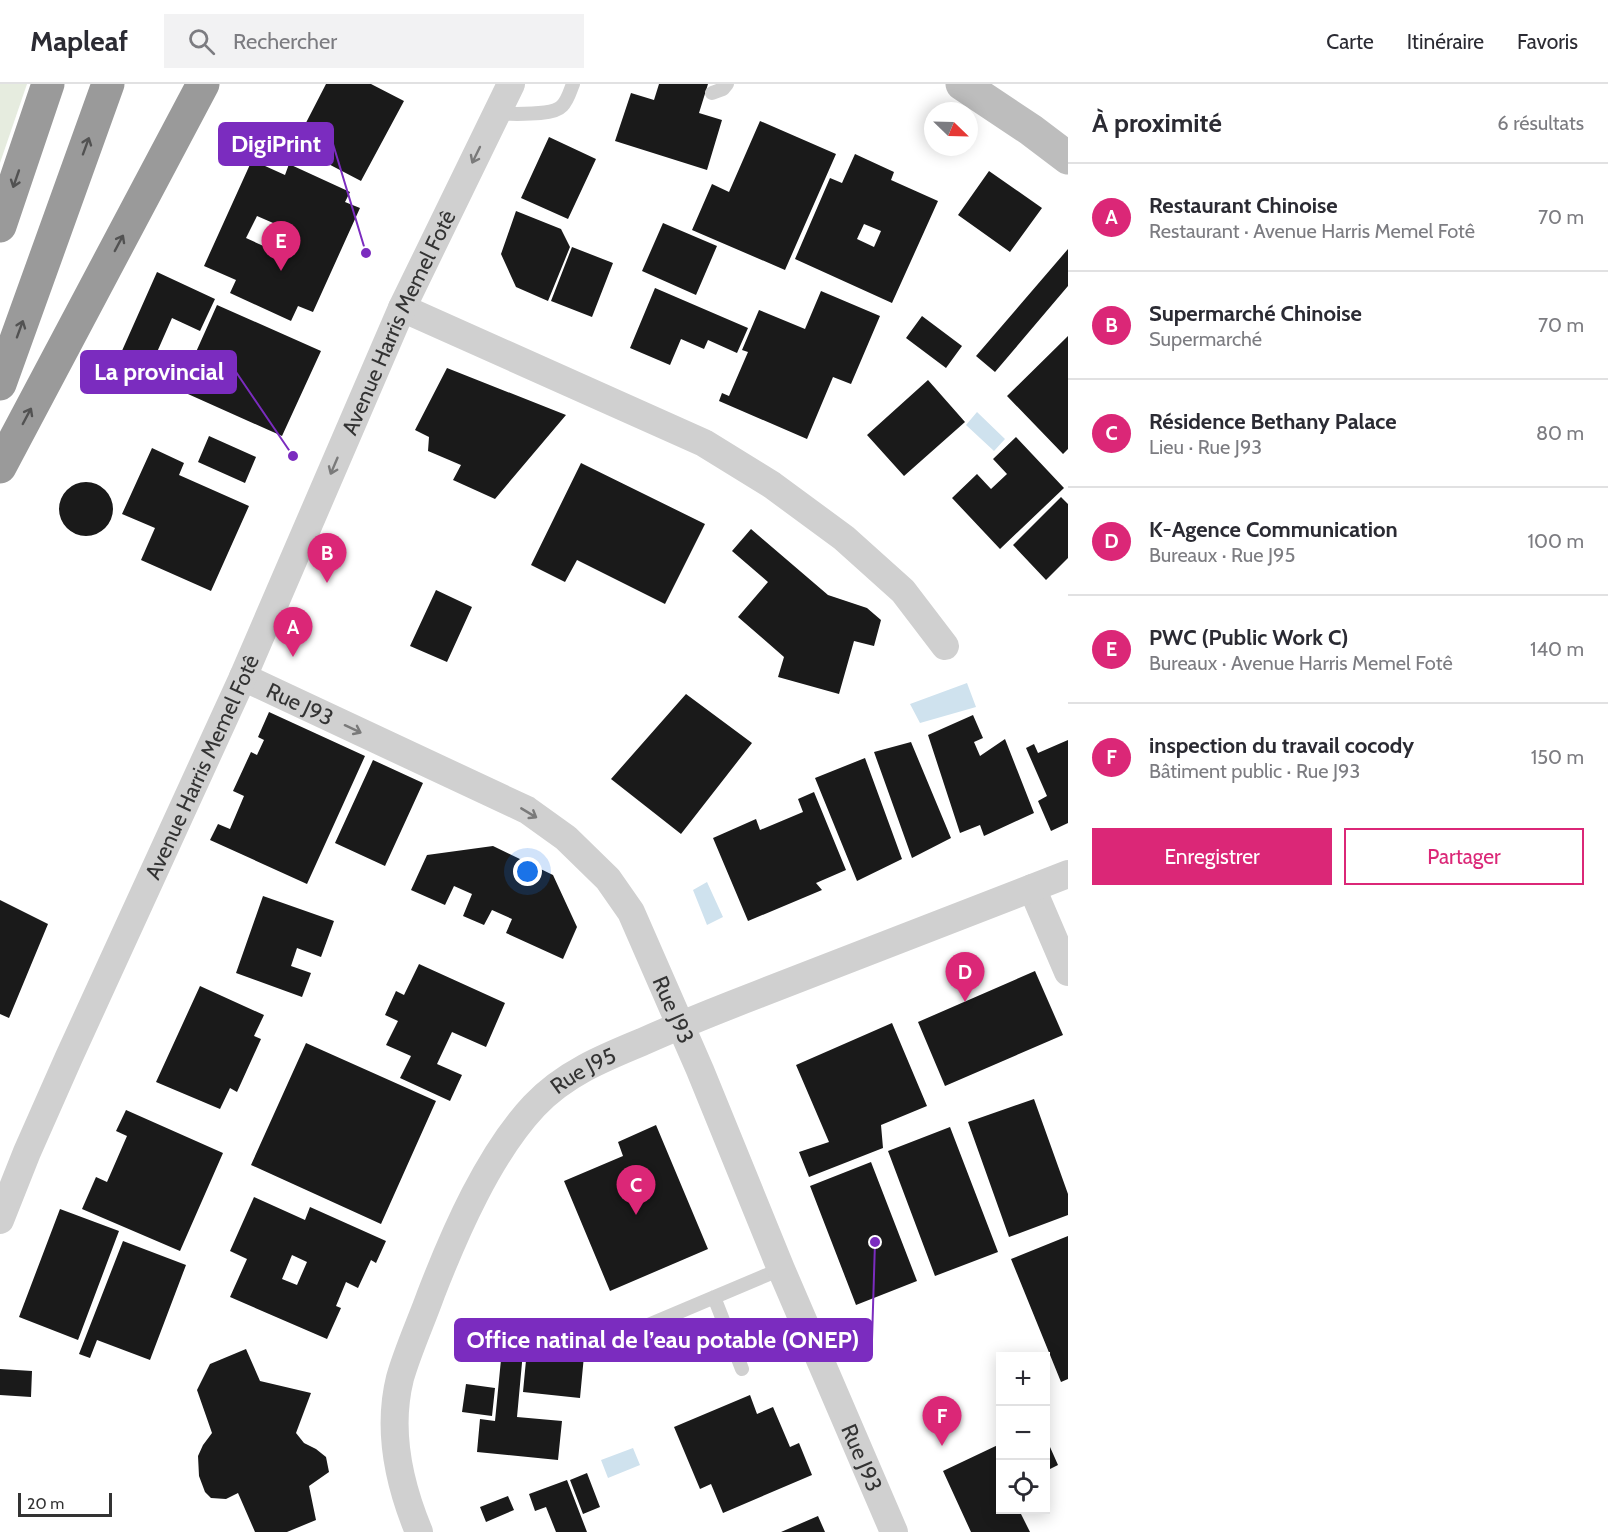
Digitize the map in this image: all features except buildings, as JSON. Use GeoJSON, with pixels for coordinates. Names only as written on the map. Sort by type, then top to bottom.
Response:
{"type":"FeatureCollection","features":[{"type":"Feature","properties":{"kind":"highway"},"geometry":{"type":"LineString","coordinates":[[0,226],[48,84]]}},
{"type":"Feature","properties":{"kind":"highway"},"geometry":{"type":"LineString","coordinates":[[0,384],[108,84]]}},
{"type":"Feature","properties":{"kind":"highway"},"geometry":{"type":"LineString","coordinates":[[0,467],[203,84]]}},
{"type":"Feature","properties":{"kind":"main road"},"geometry":{"type":"LineString","coordinates":[[962,84],[1031,130],[1068,159]]}},
{"type":"Feature","properties":{"kind":"street","name":"Avenue Harris Memel Fotê"},"geometry":{"type":"LineString","coordinates":[[0,1220],[69,1057],[243,677],[402,308],[511,84]]}},
{"type":"Feature","properties":{"kind":"street"},"geometry":{"type":"LineString","coordinates":[[402,308],[714,449],[772,485],[844,538],[903,591],[945,646]]}},
{"type":"Feature","properties":{"kind":"street","name":"Rue J93"},"geometry":{"type":"LineString","coordinates":[[243,677],[527,810],[566,838],[608,879],[631,912],[681,1025],[781,1269],[894,1532]]}},
{"type":"Feature","properties":{"kind":"street","name":"Rue J95"},"geometry":{"type":"LineString","coordinates":[[419,1532],[404,1492],[394,1435],[400,1378],[440,1272],[464,1218],[502,1149],[536,1104],[585,1066],[681,1025],[1068,874]]}},
{"type":"Feature","properties":{"kind":"street"},"geometry":{"type":"LineString","coordinates":[[1032,888],[1068,972]]}},
{"type":"Feature","properties":{"kind":"lane"},"geometry":{"type":"LineString","coordinates":[[495,114],[550,112],[561,108],[573,84]]}},
{"type":"Feature","properties":{"kind":"lane"},"geometry":{"type":"LineString","coordinates":[[712,93],[723,89],[727,84]]}},
{"type":"Feature","properties":{"kind":"lane"},"geometry":{"type":"LineString","coordinates":[[620,1337],[781,1269]]}},
{"type":"Feature","properties":{"kind":"lane"},"geometry":{"type":"LineString","coordinates":[[714,1297],[742,1369]]}},
{"type":"Feature","properties":{"kind":"shaded area"},"geometry":{"type":"Polygon","coordinates":[[[0,84],[27,84],[0,163],[0,84]]]}},
{"type":"Feature","properties":{"kind":"water"},"geometry":{"type":"Polygon","coordinates":[[[977,412],[1005,439],[994,451],[966,425],[977,412]]]}},
{"type":"Feature","properties":{"kind":"water"},"geometry":{"type":"Polygon","coordinates":[[[967,683],[976,707],[920,723],[910,704],[967,683]]]}},
{"type":"Feature","properties":{"kind":"water"},"geometry":{"type":"Polygon","coordinates":[[[707,882],[723,917],[707,925],[693,890],[707,882]]]}},
{"type":"Feature","properties":{"kind":"water"},"geometry":{"type":"Polygon","coordinates":[[[633,1448],[640,1465],[608,1478],[601,1460],[633,1448]]]}},
{"type":"Feature","properties":{"kind":"place","name":"DigiPrint"},"geometry":{"type":"Point","coordinates":[366,253]}},
{"type":"Feature","properties":{"kind":"place","name":"PWC (Public Work C)"},"geometry":{"type":"Point","coordinates":[281,271]}},
{"type":"Feature","properties":{"kind":"place","name":"La provincial"},"geometry":{"type":"Point","coordinates":[293,456]}},
{"type":"Feature","properties":{"kind":"place","name":"Supermarché Chinoise"},"geometry":{"type":"Point","coordinates":[327,583]}},
{"type":"Feature","properties":{"kind":"place","name":"Restaurant Chinoise"},"geometry":{"type":"Point","coordinates":[293,657]}},
{"type":"Feature","properties":{"kind":"place","name":"K-Agence Communication"},"geometry":{"type":"Point","coordinates":[965,1002]}},
{"type":"Feature","properties":{"kind":"place","name":"Résidence Bethany Palace"},"geometry":{"type":"Point","coordinates":[636,1215]}},
{"type":"Feature","properties":{"kind":"place","name":"Office natinal de l’eau potable (ONEP)"},"geometry":{"type":"Point","coordinates":[875,1242]}},
{"type":"Feature","properties":{"kind":"place","name":"inspection du travail cocody"},"geometry":{"type":"Point","coordinates":[942,1446]}}]}
